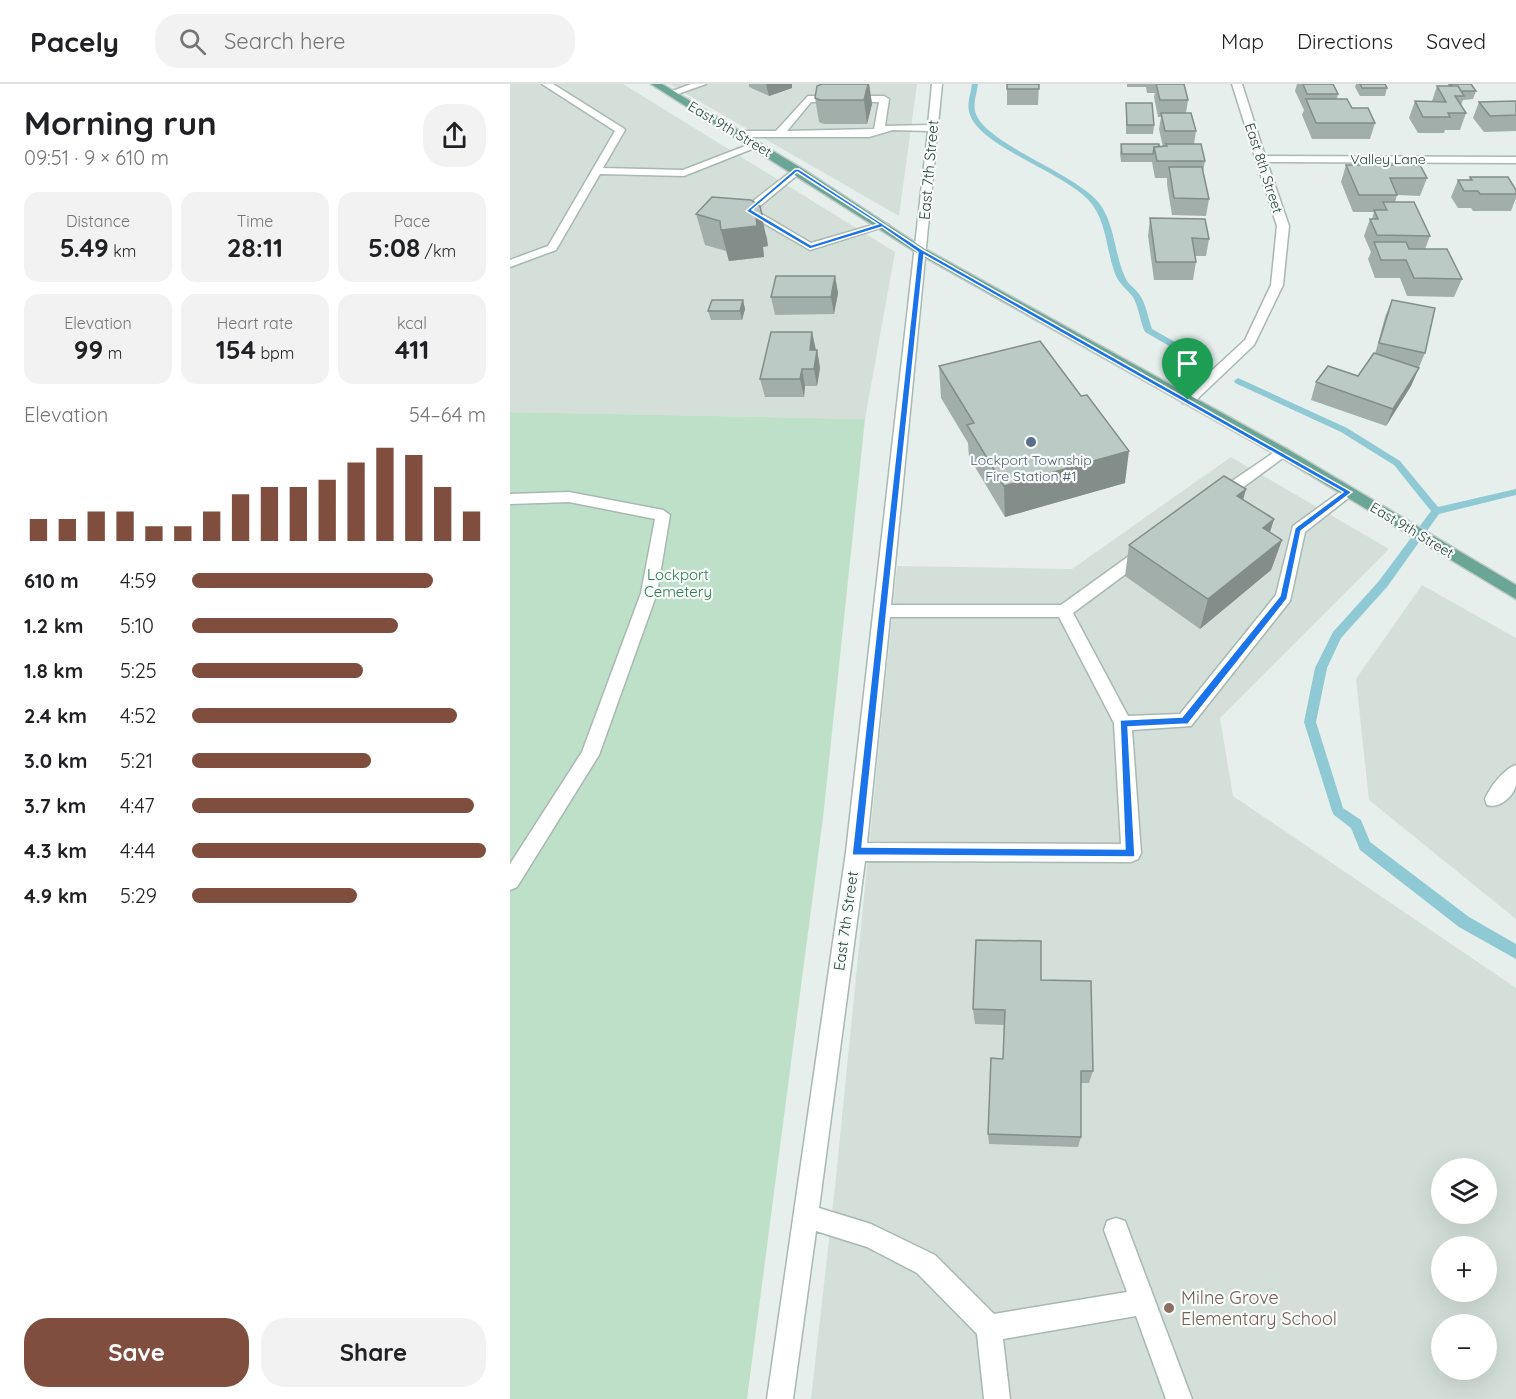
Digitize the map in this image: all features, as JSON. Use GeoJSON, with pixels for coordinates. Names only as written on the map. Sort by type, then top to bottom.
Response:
{"type":"FeatureCollection","features":[{"type":"Feature","properties":{"kind":"main road","name":"East 9th Street"},"geometry":{"type":"LineString","coordinates":[[656,84],[797,170],[921,251],[1282,452],[1516,593]]}},
{"type":"Feature","properties":{"kind":"street"},"geometry":{"type":"LineString","coordinates":[[510,264],[552,248],[620,130],[547,84]]}},
{"type":"Feature","properties":{"kind":"street"},"geometry":{"type":"LineString","coordinates":[[672,93],[701,84]]}},
{"type":"Feature","properties":{"kind":"street","name":"East 7th Street"},"geometry":{"type":"LineString","coordinates":[[780,1399],[856,852],[937,84]]}},
{"type":"Feature","properties":{"kind":"street","name":"East 8th Street"},"geometry":{"type":"LineString","coordinates":[[1188,400],[1250,342],[1277,285],[1283,226],[1237,84]]}},
{"type":"Feature","properties":{"kind":"street"},"geometry":{"type":"LineString","coordinates":[[780,133],[808,99],[884,99],[879,131]]}},
{"type":"Feature","properties":{"kind":"street"},"geometry":{"type":"LineString","coordinates":[[738,134],[869,134],[892,127],[933,128]]}},
{"type":"Feature","properties":{"kind":"street"},"geometry":{"type":"LineString","coordinates":[[597,171],[684,173],[757,145]]}},
{"type":"Feature","properties":{"kind":"street","name":"Valley Lane"},"geometry":{"type":"LineString","coordinates":[[1261,159],[1516,160]]}},
{"type":"Feature","properties":{"kind":"street"},"geometry":{"type":"LineString","coordinates":[[797,170],[748,210],[810,247],[883,225]]}},
{"type":"Feature","properties":{"kind":"street"},"geometry":{"type":"LineString","coordinates":[[1206,507],[1282,452]]}},
{"type":"Feature","properties":{"kind":"street"},"geometry":{"type":"LineString","coordinates":[[1123,723],[1185,721],[1284,597],[1298,530],[1348,492]]}},
{"type":"Feature","properties":{"kind":"street"},"geometry":{"type":"LineString","coordinates":[[510,499],[569,497],[663,515],[649,593],[590,755],[510,881]]}},
{"type":"Feature","properties":{"kind":"street"},"geometry":{"type":"LineString","coordinates":[[883,612],[1064,611],[1159,542]]}},
{"type":"Feature","properties":{"kind":"street"},"geometry":{"type":"LineString","coordinates":[[856,852],[1131,853],[1123,723],[1064,611]]}},
{"type":"Feature","properties":{"kind":"street"},"geometry":{"type":"LineString","coordinates":[[1494,799],[1516,773]]}},
{"type":"Feature","properties":{"kind":"street"},"geometry":{"type":"LineString","coordinates":[[806,1216],[871,1236],[926,1264],[989,1328],[997,1399]]}},
{"type":"Feature","properties":{"kind":"street"},"geometry":{"type":"LineString","coordinates":[[1116,1230],[1179,1399]]}},
{"type":"Feature","properties":{"kind":"street"},"geometry":{"type":"LineString","coordinates":[[989,1328],[1144,1302]]}},
{"type":"Feature","properties":{"kind":"shaded area"},"geometry":{"type":"Polygon","coordinates":[[[510,84],[623,84],[895,252],[865,419],[510,412],[510,84]]]}},
{"type":"Feature","properties":{"kind":"shaded area"},"geometry":{"type":"Polygon","coordinates":[[[669,84],[917,84],[899,216],[669,84]]]}},
{"type":"Feature","properties":{"kind":"shaded area"},"geometry":{"type":"Polygon","coordinates":[[[1231,457],[1389,549],[1220,718],[1233,796],[1516,988],[1516,1399],[811,1399],[835,1187],[897,566],[1072,569],[1231,457]]]}},
{"type":"Feature","properties":{"kind":"shaded area"},"geometry":{"type":"Polygon","coordinates":[[[1422,585],[1516,638],[1516,919],[1369,800],[1356,679],[1422,585]]]}},
{"type":"Feature","properties":{"kind":"green space","name":"Lockport Cemetery"},"geometry":{"type":"Polygon","coordinates":[[[510,412],[865,419],[823,818],[747,1399],[510,1399],[510,412]]]}},
{"type":"Feature","properties":{"kind":"building"},"geometry":{"type":"Polygon","coordinates":[[[822,84],[868,84],[864,100],[820,100],[815,98],[817,86],[822,84]]]}},
{"type":"Feature","properties":{"kind":"building"},"geometry":{"type":"Polygon","coordinates":[[[1007,84],[1039,84],[1039,89],[1007,89],[1007,84]]]}},
{"type":"Feature","properties":{"kind":"building"},"geometry":{"type":"Polygon","coordinates":[[[1156,84],[1184,84],[1188,100],[1160,100],[1156,84]]]}},
{"type":"Feature","properties":{"kind":"building"},"geometry":{"type":"Polygon","coordinates":[[[1303,84],[1333,84],[1338,94],[1307,94],[1303,84]]]}},
{"type":"Feature","properties":{"kind":"building"},"geometry":{"type":"Polygon","coordinates":[[[1360,84],[1385,84],[1387,88],[1362,88],[1360,84]]]}},
{"type":"Feature","properties":{"kind":"building"},"geometry":{"type":"Polygon","coordinates":[[[1450,84],[1471,84],[1476,91],[1461,91],[1458,86],[1450,84]]]}},
{"type":"Feature","properties":{"kind":"building"},"geometry":{"type":"Polygon","coordinates":[[[1437,86],[1458,86],[1464,96],[1455,96],[1466,113],[1448,113],[1450,117],[1423,117],[1415,101],[1446,102],[1437,86]]]}},
{"type":"Feature","properties":{"kind":"building"},"geometry":{"type":"Polygon","coordinates":[[[1306,99],[1347,99],[1352,108],[1368,108],[1375,123],[1316,123],[1306,99]]]}},
{"type":"Feature","properties":{"kind":"building"},"geometry":{"type":"Polygon","coordinates":[[[1516,101],[1516,115],[1490,116],[1479,102],[1516,101]]]}},
{"type":"Feature","properties":{"kind":"building"},"geometry":{"type":"Polygon","coordinates":[[[1126,103],[1152,103],[1154,125],[1127,125],[1126,103]]]}},
{"type":"Feature","properties":{"kind":"building"},"geometry":{"type":"Polygon","coordinates":[[[1161,113],[1191,113],[1196,131],[1165,131],[1161,113]]]}},
{"type":"Feature","properties":{"kind":"building"},"geometry":{"type":"Polygon","coordinates":[[[1121,144],[1159,144],[1159,147],[1154,147],[1153,154],[1122,154],[1121,144]]]}},
{"type":"Feature","properties":{"kind":"building"},"geometry":{"type":"Polygon","coordinates":[[[1166,144],[1201,144],[1205,161],[1157,161],[1154,147],[1167,146],[1166,144]]]}},
{"type":"Feature","properties":{"kind":"building"},"geometry":{"type":"Polygon","coordinates":[[[1346,165],[1420,165],[1427,178],[1390,178],[1397,195],[1359,195],[1346,165]]]}},
{"type":"Feature","properties":{"kind":"building"},"geometry":{"type":"Polygon","coordinates":[[[1169,167],[1202,167],[1209,199],[1174,198],[1169,167]]]}},
{"type":"Feature","properties":{"kind":"building"},"geometry":{"type":"Polygon","coordinates":[[[1470,177],[1508,177],[1516,194],[1480,194],[1478,191],[1464,191],[1458,180],[1472,180],[1470,177]]]}},
{"type":"Feature","properties":{"kind":"building"},"geometry":{"type":"Polygon","coordinates":[[[712,197],[751,200],[760,206],[762,215],[756,216],[757,226],[721,230],[720,221],[696,214],[712,197]]]}},
{"type":"Feature","properties":{"kind":"building"},"geometry":{"type":"Polygon","coordinates":[[[1383,202],[1414,202],[1430,236],[1377,235],[1370,219],[1378,219],[1374,210],[1387,210],[1383,202]]]}},
{"type":"Feature","properties":{"kind":"building"},"geometry":{"type":"Polygon","coordinates":[[[1150,218],[1205,219],[1209,239],[1192,238],[1196,262],[1156,262],[1150,218]]]}},
{"type":"Feature","properties":{"kind":"building"},"geometry":{"type":"Polygon","coordinates":[[[1374,242],[1406,242],[1409,249],[1447,249],[1462,279],[1414,278],[1406,260],[1381,260],[1374,242]]]}},
{"type":"Feature","properties":{"kind":"building"},"geometry":{"type":"Polygon","coordinates":[[[776,276],[835,276],[831,297],[771,297],[776,276]]]}},
{"type":"Feature","properties":{"kind":"building"},"geometry":{"type":"Polygon","coordinates":[[[712,300],[743,300],[740,311],[708,311],[712,300]]]}},
{"type":"Feature","properties":{"kind":"building"},"geometry":{"type":"Polygon","coordinates":[[[1392,300],[1435,308],[1425,353],[1379,343],[1392,300]]]}},
{"type":"Feature","properties":{"kind":"building"},"geometry":{"type":"Polygon","coordinates":[[[771,332],[812,332],[810,350],[817,350],[814,369],[802,369],[800,379],[760,379],[771,332]]]}},
{"type":"Feature","properties":{"kind":"building","name":"Lockport Township Fire Station #1"},"geometry":{"type":"Polygon","coordinates":[[[1040,341],[1081,396],[1087,395],[1129,451],[1004,486],[967,425],[974,423],[939,366],[1040,341]]]}},
{"type":"Feature","properties":{"kind":"building"},"geometry":{"type":"Polygon","coordinates":[[[1374,353],[1419,368],[1393,409],[1316,382],[1328,366],[1358,376],[1374,353]]]}},
{"type":"Feature","properties":{"kind":"building"},"geometry":{"type":"Polygon","coordinates":[[[1224,476],[1246,489],[1237,496],[1274,519],[1263,528],[1282,540],[1208,599],[1129,545],[1224,476]]]}},
{"type":"Feature","properties":{"kind":"building"},"geometry":{"type":"Polygon","coordinates":[[[976,940],[1041,941],[1041,980],[1091,981],[1093,1071],[1081,1071],[1081,1137],[988,1134],[991,1058],[1003,1059],[1005,1010],[973,1009],[976,940]]]}},
{"type":"Feature","properties":{"kind":"waterway"},"geometry":{"type":"LineString","coordinates":[[975,84],[972,111],[980,125],[1007,146],[1088,195],[1104,219],[1121,277],[1127,288],[1136,295],[1148,330],[1200,360]]}},
{"type":"Feature","properties":{"kind":"waterway"},"geometry":{"type":"LineString","coordinates":[[1238,381],[1344,430],[1397,463],[1436,511]]}},
{"type":"Feature","properties":{"kind":"waterway"},"geometry":{"type":"LineString","coordinates":[[1436,511],[1516,492]]}},
{"type":"Feature","properties":{"kind":"waterway"},"geometry":{"type":"LineString","coordinates":[[1436,511],[1383,584],[1337,635],[1321,668],[1310,722],[1338,811],[1356,824],[1365,846],[1464,922],[1516,952]]}},
{"type":"Feature","properties":{"kind":"place","name":"Lockport Township Fire Station #1"},"geometry":{"type":"Point","coordinates":[1031,442]}},
{"type":"Feature","properties":{"kind":"place","name":"Milne Grove Elementary School"},"geometry":{"type":"Point","coordinates":[1169,1308]}},
{"type":"Feature","properties":{"kind":"route"},"geometry":{"type":"LineString","coordinates":[[1188,400],[921,251],[883,225],[797,170],[748,210],[810,247],[883,225],[921,251],[856,852],[1131,853],[1123,723],[1185,721],[1284,597],[1298,530],[1348,492],[1188,400]]}}]}
